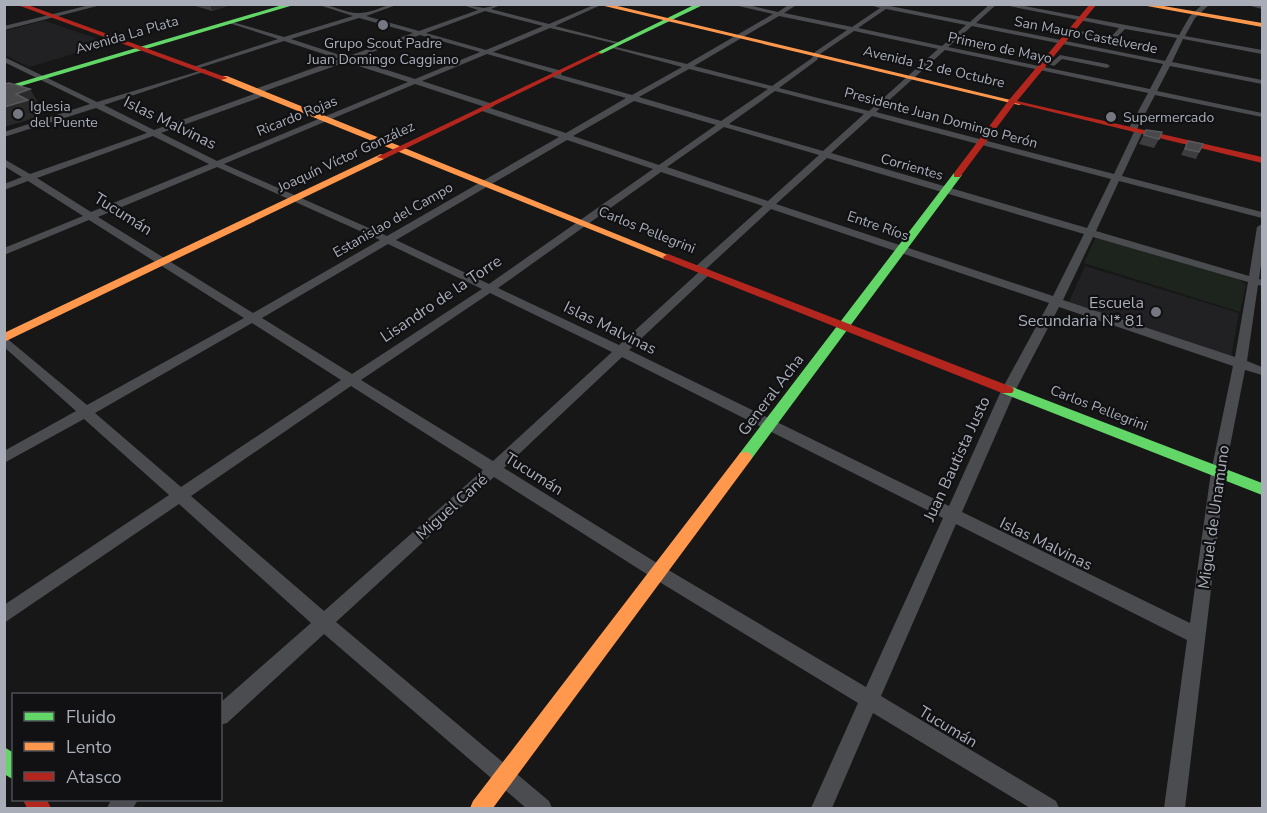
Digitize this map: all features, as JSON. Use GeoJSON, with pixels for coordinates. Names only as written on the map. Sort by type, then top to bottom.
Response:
{"type":"FeatureCollection","features":[{"type":"Feature","properties":{"kind":"street","name":"Carlos Pellegrini"},"geometry":{"type":"LineString","coordinates":[[18,4],[201,68],[843,326],[1263,489]]}},
{"type":"Feature","properties":{"kind":"street"},"geometry":{"type":"LineString","coordinates":[[4,28],[102,4]]}},
{"type":"Feature","properties":{"kind":"street","name":"Avenida La Plata"},"geometry":{"type":"LineString","coordinates":[[4,89],[294,4]]}},
{"type":"Feature","properties":{"kind":"street","name":"Corrientes"},"geometry":{"type":"LineString","coordinates":[[319,4],[487,52],[630,98],[1258,281]]}},
{"type":"Feature","properties":{"kind":"street"},"geometry":{"type":"LineString","coordinates":[[4,135],[285,39],[396,4]]}},
{"type":"Feature","properties":{"kind":"street","name":"Presidente Juan Domingo Perón"},"geometry":{"type":"LineString","coordinates":[[463,4],[686,66],[1263,215]]}},
{"type":"Feature","properties":{"kind":"street"},"geometry":{"type":"LineString","coordinates":[[4,187],[500,4]]}},
{"type":"Feature","properties":{"kind":"street","name":"Joaquín Víctor González"},"geometry":{"type":"LineString","coordinates":[[4,339],[702,4]]}},
{"type":"Feature","properties":{"kind":"street","name":"Primero de Mayo"},"geometry":{"type":"LineString","coordinates":[[733,4],[943,49],[1042,66],[1263,115]]}},
{"type":"Feature","properties":{"kind":"street","name":"Estanislao del Campo"},"geometry":{"type":"LineString","coordinates":[[4,458],[253,318],[795,4]]}},
{"type":"Feature","properties":{"kind":"street","name":"San Mauro Castelverde"},"geometry":{"type":"LineString","coordinates":[[869,4],[1263,82]]}},
{"type":"Feature","properties":{"kind":"street","name":"Miguel Cané"},"geometry":{"type":"LineString","coordinates":[[222,714],[494,469],[825,155],[994,4]]}},
{"type":"Feature","properties":{"kind":"street"},"geometry":{"type":"LineString","coordinates":[[1002,4],[1081,26],[1114,38],[1124,27]]}},
{"type":"Feature","properties":{"kind":"street","name":"General Acha"},"geometry":{"type":"LineString","coordinates":[[480,808],[1012,102],[1062,42],[1081,26],[1094,4]]}},
{"type":"Feature","properties":{"kind":"street"},"geometry":{"type":"LineString","coordinates":[[1139,4],[1263,25]]}},
{"type":"Feature","properties":{"kind":"street","name":"Juan Bautista Justo"},"geometry":{"type":"LineString","coordinates":[[820,808],[1008,390],[1117,177],[1167,63],[1195,14],[1207,4]]}},
{"type":"Feature","properties":{"kind":"street"},"geometry":{"type":"LineString","coordinates":[[1249,4],[1263,7]]}},
{"type":"Feature","properties":{"kind":"street","name":"Avenida 12 de Octubre"},"geometry":{"type":"LineString","coordinates":[[600,5],[1263,160]]}},
{"type":"Feature","properties":{"kind":"street","name":"Ricardo Rojas"},"geometry":{"type":"LineString","coordinates":[[4,252],[600,5]]}},
{"type":"Feature","properties":{"kind":"street","name":"Lisandro de la Torre"},"geometry":{"type":"LineString","coordinates":[[4,615],[489,288],[773,88],[817,53],[888,6]]}},
{"type":"Feature","properties":{"kind":"street","name":"Entre Ríos"},"geometry":{"type":"LineString","coordinates":[[231,22],[415,82],[771,206],[1263,371]]}},
{"type":"Feature","properties":{"kind":"street"},"geometry":{"type":"LineString","coordinates":[[1081,26],[1124,27],[1263,52]]}},
{"type":"Feature","properties":{"kind":"street"},"geometry":{"type":"LineString","coordinates":[[1042,66],[1054,64],[1060,57],[1107,66]]}},
{"type":"Feature","properties":{"kind":"street","name":"Islas Malvinas"},"geometry":{"type":"LineString","coordinates":[[4,59],[293,200],[388,240],[621,351],[1197,636]]}},
{"type":"Feature","properties":{"kind":"street","name":"Tucumán"},"geometry":{"type":"LineString","coordinates":[[4,162],[166,261],[351,381],[659,573],[1049,808]]}},
{"type":"Feature","properties":{"kind":"street","name":"Miguel de Unamuno"},"geometry":{"type":"LineString","coordinates":[[1175,808],[1218,472],[1258,281],[1263,227]]}},
{"type":"Feature","properties":{"kind":"street"},"geometry":{"type":"LineString","coordinates":[[4,339],[324,623],[542,808]]}},
{"type":"Feature","properties":{"kind":"shaded area"},"geometry":{"type":"Polygon","coordinates":[[[42,21],[110,43],[29,67],[5,55],[5,31],[42,21]]]}},
{"type":"Feature","properties":{"kind":"shaded area"},"geometry":{"type":"Polygon","coordinates":[[[1096,237],[1238,278],[1246,285],[1240,312],[1084,263],[1096,237]]]}},
{"type":"Feature","properties":{"kind":"shaded area","name":"Escuela Secundaria N* 81"},"geometry":{"type":"Polygon","coordinates":[[[1085,266],[1239,313],[1231,357],[1069,302],[1085,266]]]}},
{"type":"Feature","properties":{"kind":"building"},"geometry":{"type":"Polygon","coordinates":[[[9,83],[30,89],[16,94],[28,100],[4,107],[4,84],[9,83]]]}},
{"type":"Feature","properties":{"kind":"building"},"geometry":{"type":"Polygon","coordinates":[[[1146,130],[1162,132],[1159,139],[1144,135],[1146,130]]]}},
{"type":"Feature","properties":{"kind":"building"},"geometry":{"type":"Polygon","coordinates":[[[1188,141],[1203,144],[1199,152],[1185,149],[1188,141]]]}},
{"type":"Feature","properties":{"kind":"traffic: fast"},"geometry":{"type":"LineString","coordinates":[[4,89],[294,4]]}},
{"type":"Feature","properties":{"kind":"traffic: fast"},"geometry":{"type":"LineString","coordinates":[[599,53],[702,4]]}},
{"type":"Feature","properties":{"kind":"traffic: fast"},"geometry":{"type":"LineString","coordinates":[[745,457],[957,175]]}},
{"type":"Feature","properties":{"kind":"traffic: fast"},"geometry":{"type":"LineString","coordinates":[[1007,390],[1262,489]]}},
{"type":"Feature","properties":{"kind":"traffic: fast"},"geometry":{"type":"LineString","coordinates":[[4,757],[12,767]]}},
{"type":"Feature","properties":{"kind":"traffic: slow"},"geometry":{"type":"LineString","coordinates":[[599,4],[1019,103]]}},
{"type":"Feature","properties":{"kind":"traffic: slow"},"geometry":{"type":"LineString","coordinates":[[1139,4],[1262,25]]}},
{"type":"Feature","properties":{"kind":"traffic: slow"},"geometry":{"type":"LineString","coordinates":[[224,78],[668,257]]}},
{"type":"Feature","properties":{"kind":"traffic: slow"},"geometry":{"type":"LineString","coordinates":[[4,338],[381,157]]}},
{"type":"Feature","properties":{"kind":"traffic: slow"},"geometry":{"type":"LineString","coordinates":[[480,808],[745,457]]}},
{"type":"Feature","properties":{"kind":"traffic: jam"},"geometry":{"type":"LineString","coordinates":[[18,4],[224,78]]}},
{"type":"Feature","properties":{"kind":"traffic: jam"},"geometry":{"type":"LineString","coordinates":[[957,175],[1012,102],[1094,4]]}},
{"type":"Feature","properties":{"kind":"traffic: jam"},"geometry":{"type":"LineString","coordinates":[[381,157],[599,53]]}},
{"type":"Feature","properties":{"kind":"traffic: jam"},"geometry":{"type":"LineString","coordinates":[[1019,103],[1262,160]]}},
{"type":"Feature","properties":{"kind":"traffic: jam"},"geometry":{"type":"LineString","coordinates":[[668,257],[1007,390]]}},
{"type":"Feature","properties":{"kind":"traffic: jam"},"geometry":{"type":"LineString","coordinates":[[35,801],[40,808]]}},
{"type":"Feature","properties":{"kind":"place","name":"Grupo Scout Padre Juan Domingo Caggiano"},"geometry":{"type":"Point","coordinates":[383,25]}},
{"type":"Feature","properties":{"kind":"place","name":"Iglesia del Puente"},"geometry":{"type":"Point","coordinates":[18,114]}},
{"type":"Feature","properties":{"kind":"place","name":"Supermercado"},"geometry":{"type":"Point","coordinates":[1111,117]}},
{"type":"Feature","properties":{"kind":"place","name":"Escuela Secundaria N* 81"},"geometry":{"type":"Point","coordinates":[1156,312]}}]}
